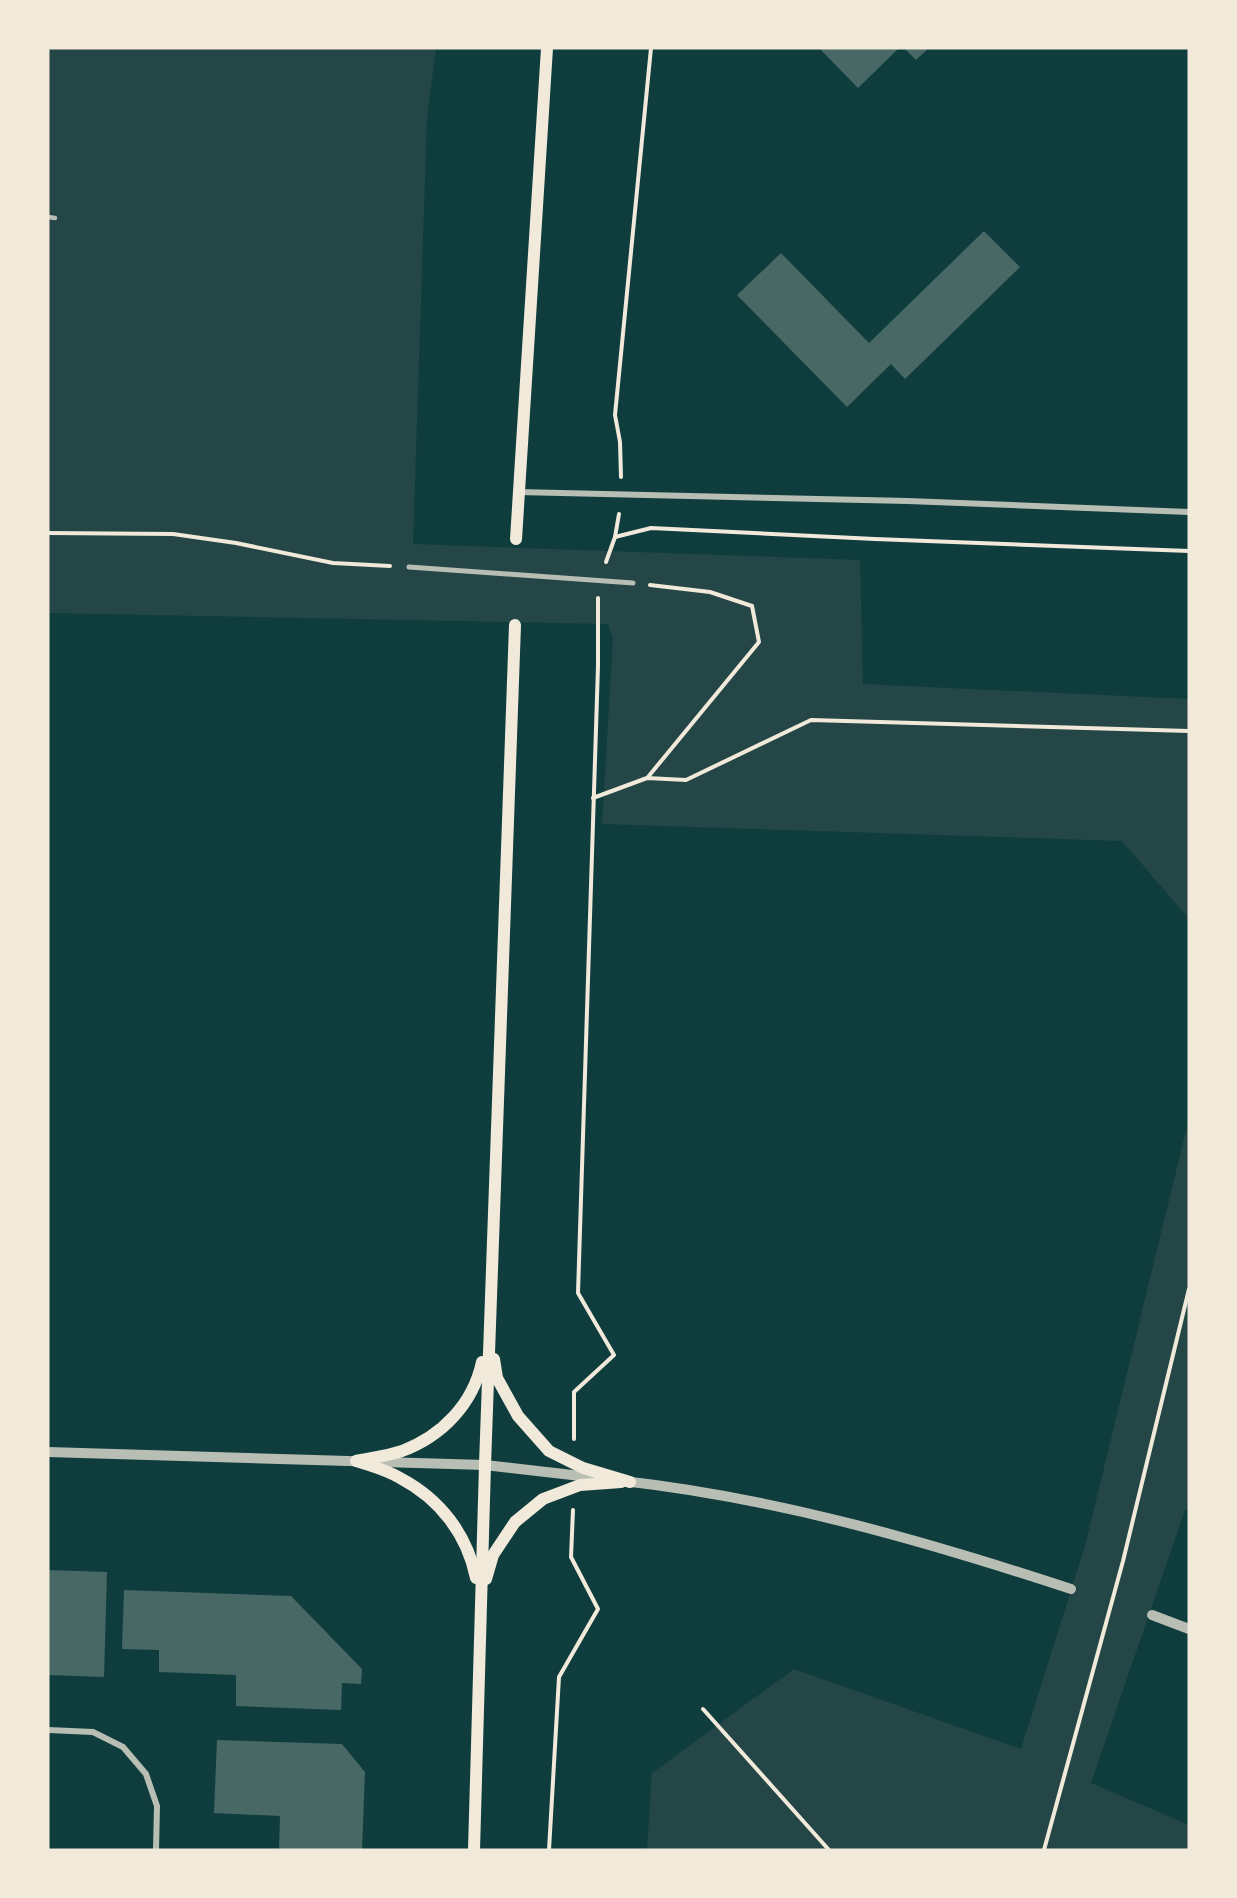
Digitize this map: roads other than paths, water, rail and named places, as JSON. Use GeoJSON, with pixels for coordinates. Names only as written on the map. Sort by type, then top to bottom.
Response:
{"type":"FeatureCollection","features":[{"type":"Feature","properties":{"kind":"main road"},"geometry":{"type":"LineString","coordinates":[[516,539],[547,48]]}},
{"type":"Feature","properties":{"kind":"main road"},"geometry":{"type":"LineString","coordinates":[[474,1850],[484,1465],[515,625]]}},
{"type":"Feature","properties":{"kind":"main road"},"geometry":{"type":"LineString","coordinates":[[356,1461],[401,1451],[436,1434],[460,1410],[479,1379],[489,1332]]}},
{"type":"Feature","properties":{"kind":"main road"},"geometry":{"type":"LineString","coordinates":[[489,1332],[497,1378],[518,1416],[549,1451],[583,1468],[630,1482]]}},
{"type":"Feature","properties":{"kind":"main road"},"geometry":{"type":"LineString","coordinates":[[356,1461],[399,1477],[433,1500],[458,1529],[472,1560],[481,1600]]}},
{"type":"Feature","properties":{"kind":"main road"},"geometry":{"type":"LineString","coordinates":[[481,1600],[493,1555],[515,1522],[543,1499],[580,1485],[630,1482]]}},
{"type":"Feature","properties":{"kind":"street"},"geometry":{"type":"LineString","coordinates":[[518,492],[908,501],[1189,512]]}},
{"type":"Feature","properties":{"kind":"street"},"geometry":{"type":"LineString","coordinates":[[409,567],[633,583]]}},
{"type":"Feature","properties":{"kind":"street"},"geometry":{"type":"LineString","coordinates":[[48,1452],[484,1465],[668,1486],[839,1520],[960,1552],[1071,1589]]}},
{"type":"Feature","properties":{"kind":"street"},"geometry":{"type":"LineString","coordinates":[[1152,1615],[1189,1629]]}},
{"type":"Feature","properties":{"kind":"street"},"geometry":{"type":"LineString","coordinates":[[48,1730],[93,1732],[123,1747],[146,1774],[157,1806],[156,1850]]}},
{"type":"Feature","properties":{"kind":"lane"},"geometry":{"type":"LineString","coordinates":[[48,217],[55,218]]}}]}
